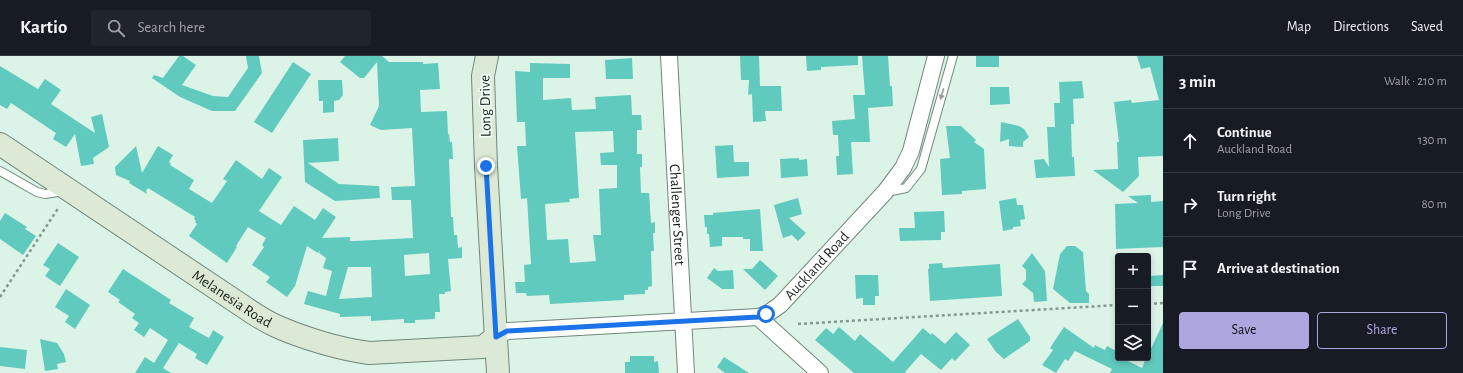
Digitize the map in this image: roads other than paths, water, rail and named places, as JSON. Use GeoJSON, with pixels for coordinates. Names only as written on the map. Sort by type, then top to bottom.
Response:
{"type":"FeatureCollection","features":[{"type":"Feature","properties":{"kind":"street","name":"Long Drive"},"geometry":{"type":"LineString","coordinates":[[487,56],[483,76],[486,166],[498,373]]}},
{"type":"Feature","properties":{"kind":"street","name":"Challenger Street"},"geometry":{"type":"LineString","coordinates":[[669,56],[686,373]]}},
{"type":"Feature","properties":{"kind":"street","name":"Auckland Road"},"geometry":{"type":"LineString","coordinates":[[496,337],[507,331],[758,317],[766,314],[780,305],[885,192],[903,168],[911,150],[936,56]]}},
{"type":"Feature","properties":{"kind":"street","name":"Melanesia Road"},"geometry":{"type":"LineString","coordinates":[[0,144],[65,198],[275,326],[353,351],[369,353],[483,347],[496,337]]}},
{"type":"Feature","properties":{"kind":"street"},"geometry":{"type":"LineString","coordinates":[[758,317],[820,373]]}},
{"type":"Feature","properties":{"kind":"lane"},"geometry":{"type":"LineString","coordinates":[[885,192],[906,188],[921,169],[953,56]]}},
{"type":"Feature","properties":{"kind":"lane"},"geometry":{"type":"LineString","coordinates":[[0,171],[37,192],[65,198]]}}]}
